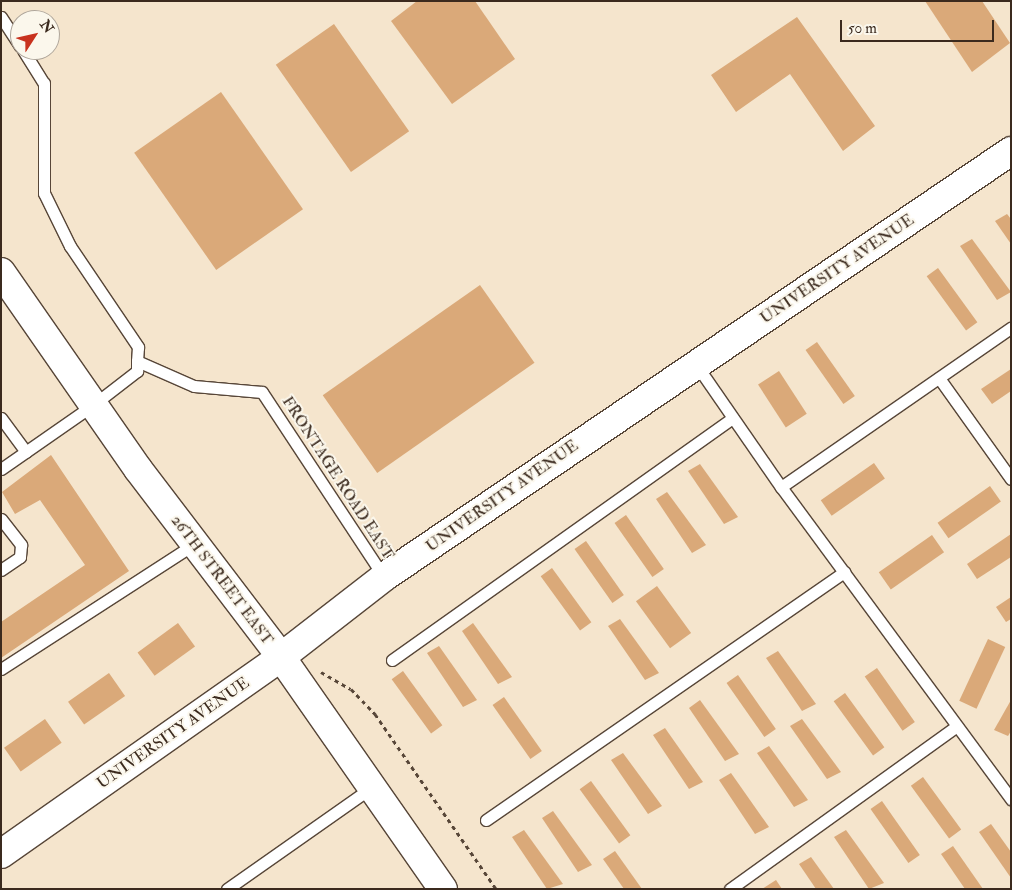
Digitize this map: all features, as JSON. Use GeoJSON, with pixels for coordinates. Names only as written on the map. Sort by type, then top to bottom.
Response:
{"type":"FeatureCollection","features":[{"type":"Feature","properties":{"kind":"street","name":"UNIVERSITY AVENUE"},"geometry":{"type":"LineString","coordinates":[[1,854],[281,657],[384,577],[695,363],[1011,151]]}},
{"type":"Feature","properties":{"kind":"street","name":"26TH STREET EAST"},"geometry":{"type":"LineString","coordinates":[[1,272],[93,405],[194,544],[281,657],[443,889]]}},
{"type":"Feature","properties":{"kind":"lane"},"geometry":{"type":"LineString","coordinates":[[1,17],[10,31]]}},
{"type":"Feature","properties":{"kind":"lane"},"geometry":{"type":"LineString","coordinates":[[1,469],[93,405],[137,371],[138,347],[70,246],[44,193],[44,83],[29,60]]}},
{"type":"Feature","properties":{"kind":"lane"},"geometry":{"type":"LineString","coordinates":[[782,487],[1011,328]]}},
{"type":"Feature","properties":{"kind":"lane","name":"FRONTAGE ROAD EAST"},"geometry":{"type":"LineString","coordinates":[[137,361],[194,386],[262,392],[384,577]]}},
{"type":"Feature","properties":{"kind":"lane"},"geometry":{"type":"LineString","coordinates":[[695,363],[782,487],[1011,800]]}},
{"type":"Feature","properties":{"kind":"lane"},"geometry":{"type":"LineString","coordinates":[[939,378],[1011,479]]}},
{"type":"Feature","properties":{"kind":"lane"},"geometry":{"type":"LineString","coordinates":[[1,418],[26,452]]}},
{"type":"Feature","properties":{"kind":"lane"},"geometry":{"type":"LineString","coordinates":[[392,660],[733,418]]}},
{"type":"Feature","properties":{"kind":"lane"},"geometry":{"type":"LineString","coordinates":[[1,519],[21,545],[20,557],[1,570]]}},
{"type":"Feature","properties":{"kind":"lane"},"geometry":{"type":"LineString","coordinates":[[1,670],[194,544]]}},
{"type":"Feature","properties":{"kind":"lane"},"geometry":{"type":"LineString","coordinates":[[486,820],[844,572]]}},
{"type":"Feature","properties":{"kind":"lane"},"geometry":{"type":"LineString","coordinates":[[730,889],[957,726]]}},
{"type":"Feature","properties":{"kind":"lane"},"geometry":{"type":"LineString","coordinates":[[226,889],[372,787]]}},
{"type":"Feature","properties":{"kind":"path"},"geometry":{"type":"LineString","coordinates":[[314,669],[331,675],[350,688],[375,714],[496,889]]}},
{"type":"Feature","properties":{"kind":"building"},"geometry":{"type":"Polygon","coordinates":[[[417,1],[475,1],[515,59],[452,104],[391,21],[417,1]]]}},
{"type":"Feature","properties":{"kind":"building"},"geometry":{"type":"Polygon","coordinates":[[[925,1],[982,1],[1010,43],[972,72],[925,1]]]}},
{"type":"Feature","properties":{"kind":"building"},"geometry":{"type":"Polygon","coordinates":[[[797,17],[875,126],[843,151],[790,74],[736,112],[711,75],[797,17]]]}},
{"type":"Feature","properties":{"kind":"building"},"geometry":{"type":"Polygon","coordinates":[[[334,24],[409,131],[351,172],[276,65],[334,24]]]}},
{"type":"Feature","properties":{"kind":"building"},"geometry":{"type":"Polygon","coordinates":[[[221,92],[303,209],[216,270],[134,153],[221,92]]]}},
{"type":"Feature","properties":{"kind":"building"},"geometry":{"type":"Polygon","coordinates":[[[1007,214],[1011,219],[1011,244],[995,221],[1007,214]]]}},
{"type":"Feature","properties":{"kind":"building"},"geometry":{"type":"Polygon","coordinates":[[[972,239],[1011,292],[997,300],[960,246],[972,239]]]}},
{"type":"Feature","properties":{"kind":"building"},"geometry":{"type":"Polygon","coordinates":[[[938,268],[977,322],[966,330],[927,276],[938,268]]]}},
{"type":"Feature","properties":{"kind":"building"},"geometry":{"type":"Polygon","coordinates":[[[480,285],[534,363],[377,473],[323,395],[480,285]]]}},
{"type":"Feature","properties":{"kind":"building"},"geometry":{"type":"Polygon","coordinates":[[[817,342],[855,396],[843,404],[806,350],[817,342]]]}},
{"type":"Feature","properties":{"kind":"building"},"geometry":{"type":"Polygon","coordinates":[[[1011,369],[1011,391],[992,404],[981,389],[1011,369]]]}},
{"type":"Feature","properties":{"kind":"building"},"geometry":{"type":"Polygon","coordinates":[[[779,371],[807,414],[786,427],[758,385],[779,371]]]}},
{"type":"Feature","properties":{"kind":"building"},"geometry":{"type":"Polygon","coordinates":[[[51,455],[129,571],[1,658],[1,622],[85,565],[40,500],[15,514],[2,492],[51,455]]]}},
{"type":"Feature","properties":{"kind":"building"},"geometry":{"type":"Polygon","coordinates":[[[874,463],[885,479],[832,516],[821,500],[874,463]]]}},
{"type":"Feature","properties":{"kind":"building"},"geometry":{"type":"Polygon","coordinates":[[[700,464],[738,517],[724,524],[688,471],[700,464]]]}},
{"type":"Feature","properties":{"kind":"building"},"geometry":{"type":"Polygon","coordinates":[[[990,486],[1001,502],[948,538],[938,523],[990,486]]]}},
{"type":"Feature","properties":{"kind":"building"},"geometry":{"type":"Polygon","coordinates":[[[667,492],[706,545],[692,553],[656,499],[667,492]]]}},
{"type":"Feature","properties":{"kind":"building"},"geometry":{"type":"Polygon","coordinates":[[[626,515],[664,569],[652,577],[615,523],[626,515]]]}},
{"type":"Feature","properties":{"kind":"building"},"geometry":{"type":"Polygon","coordinates":[[[1011,534],[1011,557],[977,579],[967,564],[1011,534]]]}},
{"type":"Feature","properties":{"kind":"building"},"geometry":{"type":"Polygon","coordinates":[[[932,535],[944,552],[891,589],[879,572],[932,535]]]}},
{"type":"Feature","properties":{"kind":"building"},"geometry":{"type":"Polygon","coordinates":[[[586,541],[624,595],[612,603],[575,549],[586,541]]]}},
{"type":"Feature","properties":{"kind":"building"},"geometry":{"type":"Polygon","coordinates":[[[552,568],[591,622],[580,630],[541,576],[552,568]]]}},
{"type":"Feature","properties":{"kind":"building"},"geometry":{"type":"Polygon","coordinates":[[[657,586],[691,633],[670,648],[636,601],[657,586]]]}},
{"type":"Feature","properties":{"kind":"building"},"geometry":{"type":"Polygon","coordinates":[[[1011,597],[1011,619],[1006,622],[996,607],[1011,597]]]}},
{"type":"Feature","properties":{"kind":"building"},"geometry":{"type":"Polygon","coordinates":[[[620,619],[659,673],[645,680],[608,626],[620,619]]]}},
{"type":"Feature","properties":{"kind":"building"},"geometry":{"type":"Polygon","coordinates":[[[178,623],[195,646],[155,676],[138,652],[178,623]]]}},
{"type":"Feature","properties":{"kind":"building"},"geometry":{"type":"Polygon","coordinates":[[[473,623],[512,677],[498,684],[462,631],[473,623]]]}},
{"type":"Feature","properties":{"kind":"building"},"geometry":{"type":"Polygon","coordinates":[[[988,639],[1005,647],[976,709],[959,701],[988,639]]]}},
{"type":"Feature","properties":{"kind":"building"},"geometry":{"type":"Polygon","coordinates":[[[439,646],[477,700],[463,707],[427,653],[439,646]]]}},
{"type":"Feature","properties":{"kind":"building"},"geometry":{"type":"Polygon","coordinates":[[[778,651],[816,704],[802,711],[766,658],[778,651]]]}},
{"type":"Feature","properties":{"kind":"building"},"geometry":{"type":"Polygon","coordinates":[[[877,668],[915,722],[903,731],[865,677],[877,668]]]}},
{"type":"Feature","properties":{"kind":"building"},"geometry":{"type":"Polygon","coordinates":[[[403,671],[442,725],[431,733],[392,679],[403,671]]]}},
{"type":"Feature","properties":{"kind":"building"},"geometry":{"type":"Polygon","coordinates":[[[109,673],[125,696],[84,725],[68,702],[109,673]]]}},
{"type":"Feature","properties":{"kind":"building"},"geometry":{"type":"Polygon","coordinates":[[[738,675],[776,729],[764,737],[727,683],[738,675]]]}},
{"type":"Feature","properties":{"kind":"building"},"geometry":{"type":"Polygon","coordinates":[[[845,693],[884,747],[873,755],[834,701],[845,693]]]}},
{"type":"Feature","properties":{"kind":"building"},"geometry":{"type":"Polygon","coordinates":[[[504,697],[542,751],[530,759],[493,705],[504,697]]]}},
{"type":"Feature","properties":{"kind":"building"},"geometry":{"type":"Polygon","coordinates":[[[700,700],[739,754],[725,761],[689,708],[700,700]]]}},
{"type":"Feature","properties":{"kind":"building"},"geometry":{"type":"Polygon","coordinates":[[[1011,700],[1011,731],[1008,736],[994,730],[1011,700]]]}},
{"type":"Feature","properties":{"kind":"building"},"geometry":{"type":"Polygon","coordinates":[[[45,719],[62,743],[21,771],[4,748],[45,719]]]}},
{"type":"Feature","properties":{"kind":"building"},"geometry":{"type":"Polygon","coordinates":[[[802,719],[841,772],[827,779],[790,726],[802,719]]]}},
{"type":"Feature","properties":{"kind":"building"},"geometry":{"type":"Polygon","coordinates":[[[665,728],[703,782],[689,789],[653,735],[665,728]]]}},
{"type":"Feature","properties":{"kind":"building"},"geometry":{"type":"Polygon","coordinates":[[[769,746],[808,800],[794,807],[757,753],[769,746]]]}},
{"type":"Feature","properties":{"kind":"building"},"geometry":{"type":"Polygon","coordinates":[[[623,753],[662,806],[648,814],[611,760],[623,753]]]}},
{"type":"Feature","properties":{"kind":"building"},"geometry":{"type":"Polygon","coordinates":[[[731,773],[769,827],[755,834],[719,780],[731,773]]]}},
{"type":"Feature","properties":{"kind":"building"},"geometry":{"type":"Polygon","coordinates":[[[923,777],[961,830],[949,838],[911,786],[923,777]]]}},
{"type":"Feature","properties":{"kind":"building"},"geometry":{"type":"Polygon","coordinates":[[[591,781],[630,835],[619,843],[580,789],[591,781]]]}},
{"type":"Feature","properties":{"kind":"building"},"geometry":{"type":"Polygon","coordinates":[[[882,801],[920,855],[908,863],[871,809],[882,801]]]}},
{"type":"Feature","properties":{"kind":"building"},"geometry":{"type":"Polygon","coordinates":[[[553,811],[592,865],[578,872],[542,818],[553,811]]]}},
{"type":"Feature","properties":{"kind":"building"},"geometry":{"type":"Polygon","coordinates":[[[991,824],[1011,852],[1011,878],[979,832],[991,824]]]}},
{"type":"Feature","properties":{"kind":"building"},"geometry":{"type":"Polygon","coordinates":[[[524,830],[563,884],[547,889],[512,837],[524,830]]]}},
{"type":"Feature","properties":{"kind":"building"},"geometry":{"type":"Polygon","coordinates":[[[846,830],[884,883],[869,889],[834,837],[846,830]]]}},
{"type":"Feature","properties":{"kind":"building"},"geometry":{"type":"Polygon","coordinates":[[[953,846],[983,889],[965,889],[941,854],[953,846]]]}},
{"type":"Feature","properties":{"kind":"building"},"geometry":{"type":"Polygon","coordinates":[[[615,851],[642,889],[624,889],[603,859],[615,851]]]}},
{"type":"Feature","properties":{"kind":"building"},"geometry":{"type":"Polygon","coordinates":[[[811,857],[834,889],[816,889],[799,864],[811,857]]]}},
{"type":"Feature","properties":{"kind":"building"},"geometry":{"type":"Polygon","coordinates":[[[776,880],[782,889],[762,889],[776,880]]]}}]}
